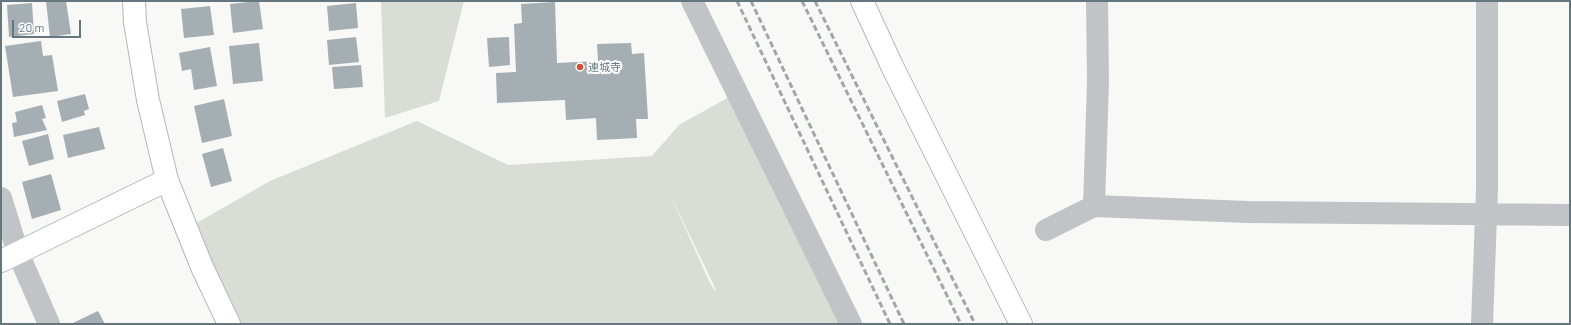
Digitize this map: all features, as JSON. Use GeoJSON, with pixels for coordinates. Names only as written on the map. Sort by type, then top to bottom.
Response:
{"type":"FeatureCollection","features":[{"type":"Feature","properties":{"kind":"street"},"geometry":{"type":"LineString","coordinates":[[134,1],[135,22],[148,100],[167,180],[202,267],[229,324]]}},
{"type":"Feature","properties":{"kind":"street"},"geometry":{"type":"LineString","coordinates":[[692,1],[851,324]]}},
{"type":"Feature","properties":{"kind":"street"},"geometry":{"type":"LineString","coordinates":[[862,1],[892,66],[1021,324]]}},
{"type":"Feature","properties":{"kind":"street"},"geometry":{"type":"LineString","coordinates":[[1094,206],[1098,81],[1097,1]]}},
{"type":"Feature","properties":{"kind":"street"},"geometry":{"type":"LineString","coordinates":[[1482,324],[1487,189],[1487,1]]}},
{"type":"Feature","properties":{"kind":"street"},"geometry":{"type":"LineString","coordinates":[[9,257],[167,180]]}},
{"type":"Feature","properties":{"kind":"street"},"geometry":{"type":"LineString","coordinates":[[1,198],[9,257],[49,324]]}},
{"type":"Feature","properties":{"kind":"street"},"geometry":{"type":"LineString","coordinates":[[1046,230],[1094,206],[1188,210],[1570,215]]}},
{"type":"Feature","properties":{"kind":"shaded area"},"geometry":{"type":"Polygon","coordinates":[[[381,1],[464,1],[439,101],[385,118],[381,1]]]}},
{"type":"Feature","properties":{"kind":"shaded area"},"geometry":{"type":"Polygon","coordinates":[[[738,92],[851,324],[229,324],[186,229],[270,181],[417,121],[508,165],[652,156],[679,125],[738,92]],[[669,192],[709,281],[715,291],[716,290],[669,192]]]}},
{"type":"Feature","properties":{"kind":"building"},"geometry":{"type":"Polygon","coordinates":[[[46,1],[66,1],[71,34],[50,37],[46,1]]]}},
{"type":"Feature","properties":{"kind":"building"},"geometry":{"type":"Polygon","coordinates":[[[259,1],[263,29],[233,33],[230,4],[259,1]]]}},
{"type":"Feature","properties":{"kind":"building","name":"連城寺"},"geometry":{"type":"Polygon","coordinates":[[[555,2],[557,63],[598,61],[597,44],[631,43],[632,54],[644,53],[648,119],[636,119],[637,138],[597,140],[596,118],[566,120],[565,100],[497,103],[496,73],[516,72],[514,24],[522,23],[521,4],[555,2]]]}},
{"type":"Feature","properties":{"kind":"building"},"geometry":{"type":"Polygon","coordinates":[[[32,3],[34,34],[9,37],[7,5],[32,3]]]}},
{"type":"Feature","properties":{"kind":"building"},"geometry":{"type":"Polygon","coordinates":[[[356,3],[358,28],[329,31],[327,6],[356,3]]]}},
{"type":"Feature","properties":{"kind":"building"},"geometry":{"type":"Polygon","coordinates":[[[210,6],[214,35],[184,38],[181,9],[210,6]]]}},
{"type":"Feature","properties":{"kind":"building"},"geometry":{"type":"Polygon","coordinates":[[[356,37],[359,62],[329,65],[327,40],[356,37]]]}},
{"type":"Feature","properties":{"kind":"building"},"geometry":{"type":"Polygon","coordinates":[[[509,37],[510,65],[489,67],[487,38],[509,37]]]}},
{"type":"Feature","properties":{"kind":"building"},"geometry":{"type":"Polygon","coordinates":[[[41,41],[43,56],[52,55],[58,91],[13,97],[5,46],[41,41]]]}},
{"type":"Feature","properties":{"kind":"building"},"geometry":{"type":"Polygon","coordinates":[[[259,43],[263,81],[233,84],[229,46],[259,43]]]}},
{"type":"Feature","properties":{"kind":"building"},"geometry":{"type":"Polygon","coordinates":[[[210,47],[217,86],[194,90],[191,69],[182,71],[179,53],[210,47]]]}},
{"type":"Feature","properties":{"kind":"building"},"geometry":{"type":"Polygon","coordinates":[[[361,65],[363,87],[334,89],[332,67],[361,65]]]}},
{"type":"Feature","properties":{"kind":"building"},"geometry":{"type":"Polygon","coordinates":[[[85,94],[89,109],[84,111],[85,115],[62,122],[57,101],[85,94]]]}},
{"type":"Feature","properties":{"kind":"building"},"geometry":{"type":"Polygon","coordinates":[[[224,99],[232,136],[202,143],[194,106],[224,99]]]}},
{"type":"Feature","properties":{"kind":"building"},"geometry":{"type":"Polygon","coordinates":[[[42,105],[46,118],[42,119],[47,130],[14,137],[12,123],[17,122],[15,112],[42,105]]]}},
{"type":"Feature","properties":{"kind":"building"},"geometry":{"type":"Polygon","coordinates":[[[99,127],[105,149],[68,158],[63,135],[99,127]]]}},
{"type":"Feature","properties":{"kind":"building"},"geometry":{"type":"Polygon","coordinates":[[[48,134],[54,159],[29,166],[22,141],[48,134]]]}},
{"type":"Feature","properties":{"kind":"building"},"geometry":{"type":"Polygon","coordinates":[[[223,148],[232,181],[211,187],[202,154],[223,148]]]}},
{"type":"Feature","properties":{"kind":"building"},"geometry":{"type":"Polygon","coordinates":[[[51,174],[61,210],[32,219],[22,182],[51,174]]]}},
{"type":"Feature","properties":{"kind":"building"},"geometry":{"type":"Polygon","coordinates":[[[98,311],[105,324],[73,324],[73,323],[98,311]]]}},
{"type":"Feature","properties":{"kind":"railway"},"geometry":{"type":"LineString","coordinates":[[737,1],[890,324]]}},
{"type":"Feature","properties":{"kind":"railway"},"geometry":{"type":"LineString","coordinates":[[751,1],[904,324]]}},
{"type":"Feature","properties":{"kind":"railway"},"geometry":{"type":"LineString","coordinates":[[802,1],[961,324]]}},
{"type":"Feature","properties":{"kind":"railway"},"geometry":{"type":"LineString","coordinates":[[815,1],[975,324]]}},
{"type":"Feature","properties":{"kind":"place","name":"連城寺"},"geometry":{"type":"Point","coordinates":[580,67]}}]}
